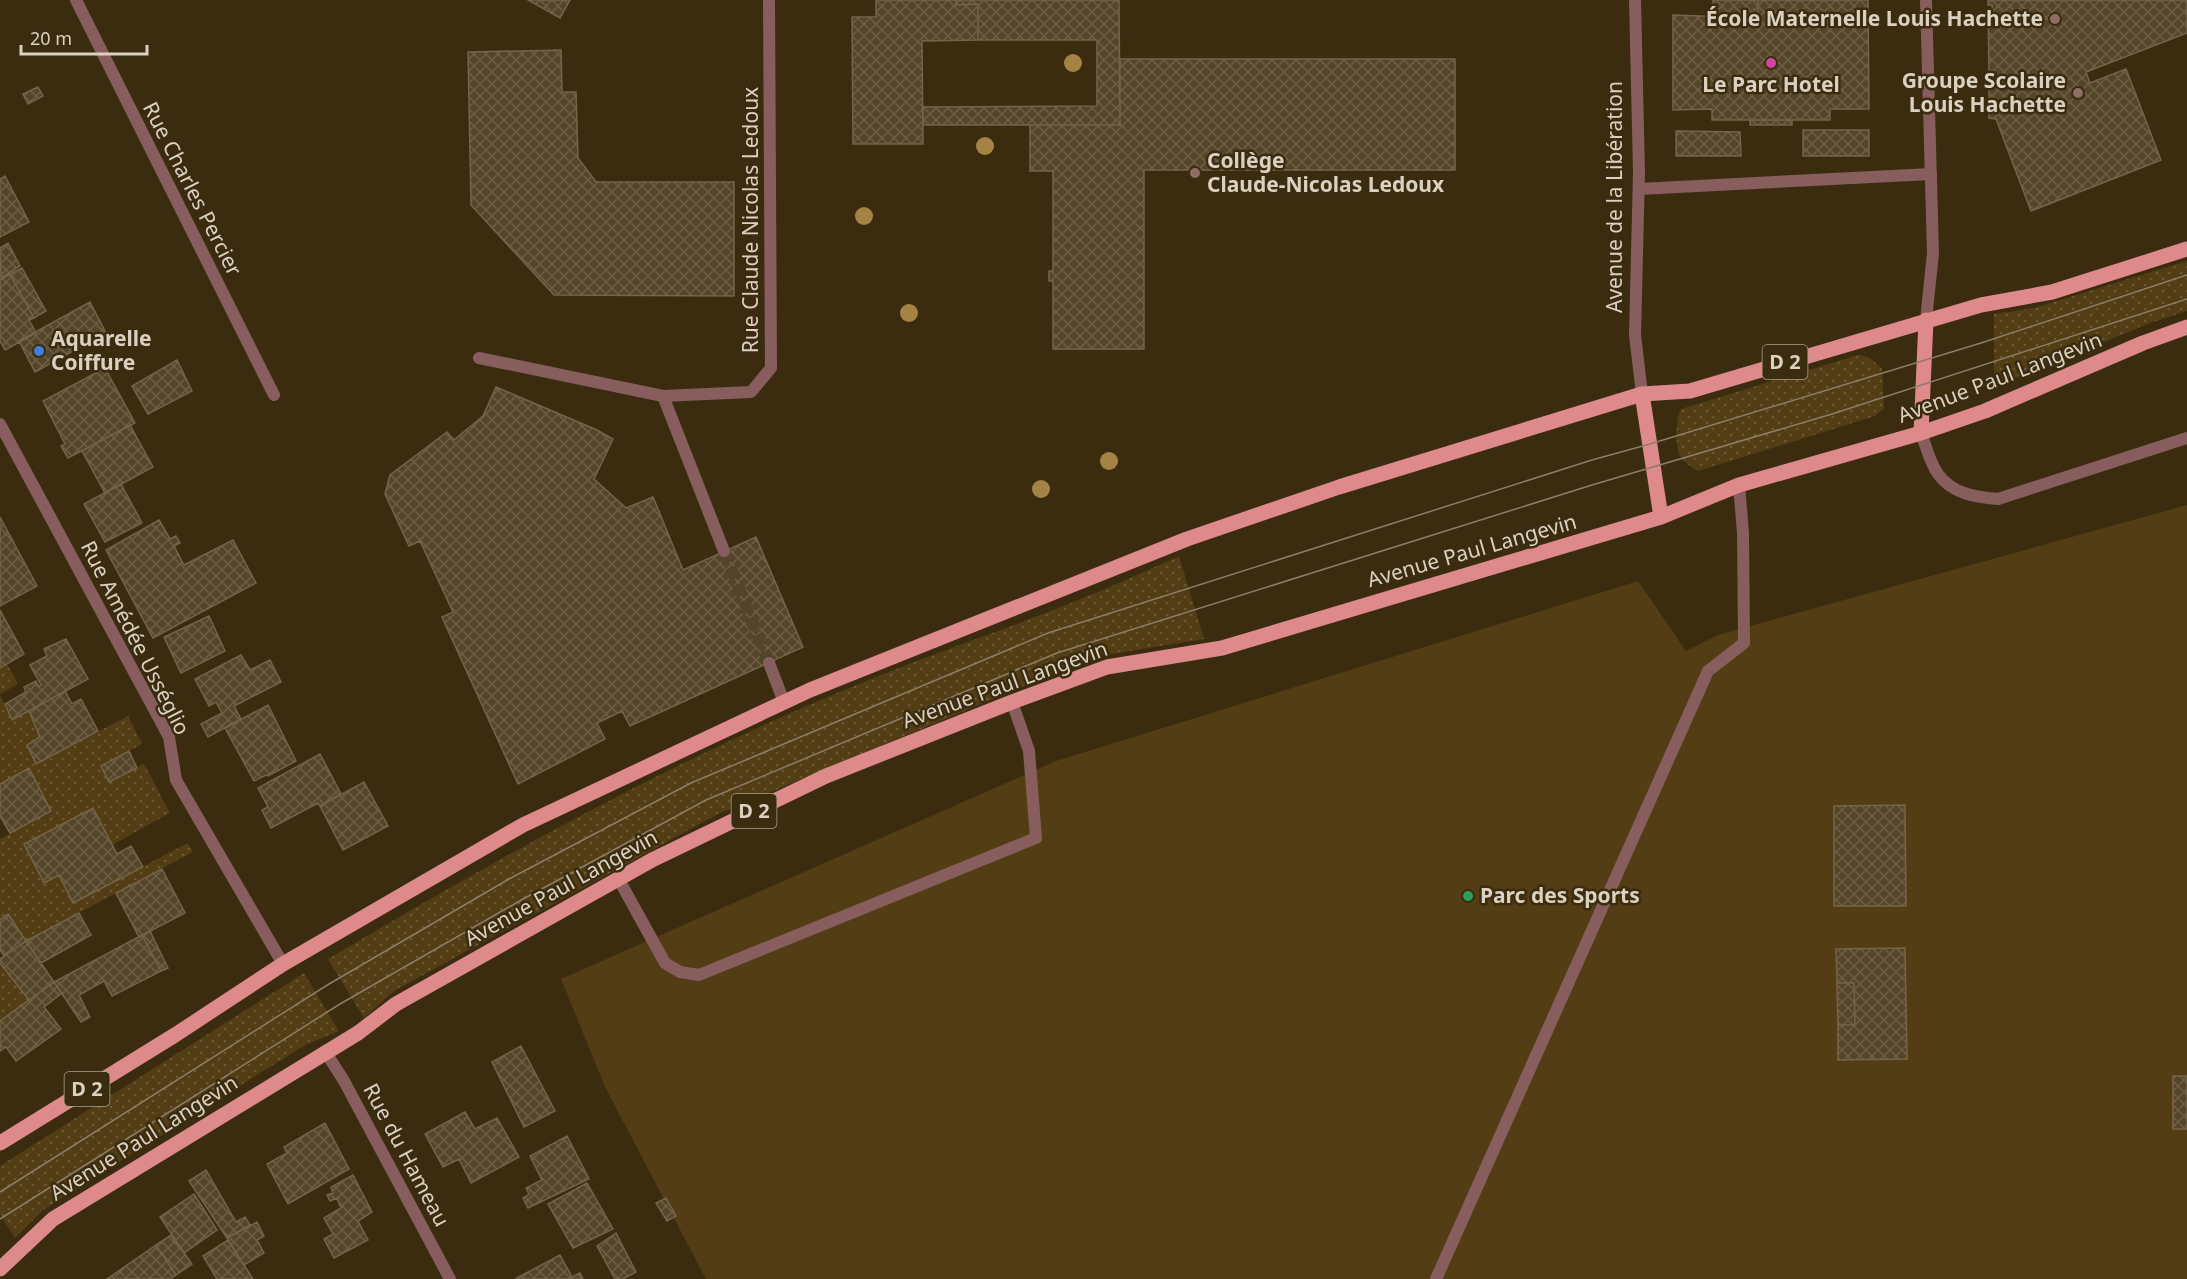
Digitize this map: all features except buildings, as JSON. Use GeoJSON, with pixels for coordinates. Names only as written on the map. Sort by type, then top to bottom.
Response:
{"type":"FeatureCollection","features":[{"type":"Feature","properties":{"kind":"main road","name":"D 2"},"geometry":{"type":"LineString","coordinates":[[0,1143],[175,1035],[283,964],[523,825],[821,685],[1187,538],[1339,487],[1642,394],[1690,391],[1926,320],[1982,305],[2052,292],[2187,249]]}},
{"type":"Feature","properties":{"kind":"main road"},"geometry":{"type":"LineString","coordinates":[[1921,433],[1926,320]]}},
{"type":"Feature","properties":{"kind":"main road","name":"Avenue Paul Langevin"},"geometry":{"type":"LineString","coordinates":[[0,1269],[52,1218],[358,1032],[396,1004],[618,878],[826,776],[1107,667],[1222,648],[1661,517],[1739,485],[1921,433],[1985,411],[2143,343],[2187,327]]}},
{"type":"Feature","properties":{"kind":"main road"},"geometry":{"type":"LineString","coordinates":[[1642,394],[1661,517]]}},
{"type":"Feature","properties":{"kind":"street","name":"Rue Charles Percier"},"geometry":{"type":"LineString","coordinates":[[76,0],[274,395]]}},
{"type":"Feature","properties":{"kind":"street","name":"Rue Claude Nicolas Ledoux"},"geometry":{"type":"LineString","coordinates":[[479,358],[663,396],[751,392],[771,368],[769,0]]}},
{"type":"Feature","properties":{"kind":"street","name":"Avenue de la Libération"},"geometry":{"type":"LineString","coordinates":[[1635,0],[1639,189],[1635,335],[1642,394]]}},
{"type":"Feature","properties":{"kind":"street"},"geometry":{"type":"LineString","coordinates":[[1926,0],[1933,253],[1926,320]]}},
{"type":"Feature","properties":{"kind":"street"},"geometry":{"type":"LineString","coordinates":[[1639,189],[1931,174]]}},
{"type":"Feature","properties":{"kind":"street"},"geometry":{"type":"LineString","coordinates":[[663,396],[724,551]]}},
{"type":"Feature","properties":{"kind":"street","name":"Rue Amédée Usséglio"},"geometry":{"type":"LineString","coordinates":[[0,424],[169,737],[177,780],[283,964]]}},
{"type":"Feature","properties":{"kind":"street"},"geometry":{"type":"LineString","coordinates":[[1921,433],[1938,474],[1953,488],[1972,496],[1998,500],[2187,438]]}},
{"type":"Feature","properties":{"kind":"street"},"geometry":{"type":"LineString","coordinates":[[1436,1279],[1708,671],[1744,643],[1743,533],[1739,485]]}},
{"type":"Feature","properties":{"kind":"street"},"geometry":{"type":"LineString","coordinates":[[770,663],[784,702]]}},
{"type":"Feature","properties":{"kind":"street"},"geometry":{"type":"LineString","coordinates":[[618,878],[665,963],[680,972],[699,975],[1036,838],[1029,751],[1012,702]]}},
{"type":"Feature","properties":{"kind":"street","name":"Rue du Hameau"},"geometry":{"type":"LineString","coordinates":[[325,1051],[344,1081],[450,1279]]}},
{"type":"Feature","properties":{"kind":"shaded area"},"geometry":{"type":"Polygon","coordinates":[[[2187,261],[2187,311],[2150,323],[1994,387],[1994,314],[2034,308],[2187,261]]]}},
{"type":"Feature","properties":{"kind":"shaded area"},"geometry":{"type":"Polygon","coordinates":[[[1858,355],[1869,358],[1882,369],[1884,409],[1875,416],[1698,471],[1680,457],[1677,431],[1681,409],[1858,355]]]}},
{"type":"Feature","properties":{"kind":"shaded area","name":"Parc des Sports"},"geometry":{"type":"Polygon","coordinates":[[[2187,505],[2187,1279],[706,1279],[605,1087],[561,979],[1056,761],[1638,581],[1686,651],[1718,635],[2187,505]]]}},
{"type":"Feature","properties":{"kind":"shaded area"},"geometry":{"type":"Polygon","coordinates":[[[1179,556],[1204,639],[1093,657],[716,815],[394,991],[364,1018],[328,959],[521,848],[719,746],[854,686],[1063,606],[1179,556]]]}},
{"type":"Feature","properties":{"kind":"shaded area"},"geometry":{"type":"Polygon","coordinates":[[[7,664],[18,684],[0,694],[0,668],[7,664]]]}},
{"type":"Feature","properties":{"kind":"shaded area"},"geometry":{"type":"Polygon","coordinates":[[[0,695],[12,720],[29,711],[40,737],[27,745],[37,764],[128,716],[142,744],[102,766],[109,782],[144,764],[170,813],[112,845],[93,808],[24,844],[44,883],[59,875],[73,903],[188,843],[193,852],[26,941],[8,914],[0,920],[0,839],[51,811],[29,768],[0,784],[0,695]]]}},
{"type":"Feature","properties":{"kind":"shaded area"},"geometry":{"type":"Polygon","coordinates":[[[0,963],[29,1000],[0,1021],[0,963]]]}},
{"type":"Feature","properties":{"kind":"shaded area"},"geometry":{"type":"Polygon","coordinates":[[[304,973],[339,1031],[305,1045],[43,1210],[15,1238],[0,1214],[0,1166],[304,973]]]}},
{"type":"Feature","properties":{"kind":"tunnel"},"geometry":{"type":"LineString","coordinates":[[724,551],[769,663]]}},
{"type":"Feature","properties":{"kind":"tram line"},"geometry":{"type":"LineString","coordinates":[[0,1192],[329,984],[509,879],[691,783],[1048,633],[1592,460],[1981,343],[2187,275]]}},
{"type":"Feature","properties":{"kind":"tram line"},"geometry":{"type":"LineString","coordinates":[[0,1219],[340,1004],[523,899],[706,800],[1057,653],[1592,485],[1832,414],[2187,299]]}},
{"type":"Feature","properties":{"kind":"place","name":"École Maternelle Louis Hachette"},"geometry":{"type":"Point","coordinates":[2055,19]}},
{"type":"Feature","properties":{"kind":"place","name":"Le Parc Hotel"},"geometry":{"type":"Point","coordinates":[1771,63]}},
{"type":"Feature","properties":{"kind":"place","name":"Groupe Scolaire Louis Hachette"},"geometry":{"type":"Point","coordinates":[2078,93]}},
{"type":"Feature","properties":{"kind":"place","name":"Collège Claude-Nicolas Ledoux"},"geometry":{"type":"Point","coordinates":[1195,173]}},
{"type":"Feature","properties":{"kind":"place","name":"Aquarelle Coiffure"},"geometry":{"type":"Point","coordinates":[39,351]}},
{"type":"Feature","properties":{"kind":"place","name":"Parc des Sports"},"geometry":{"type":"Point","coordinates":[1468,896]}}]}
